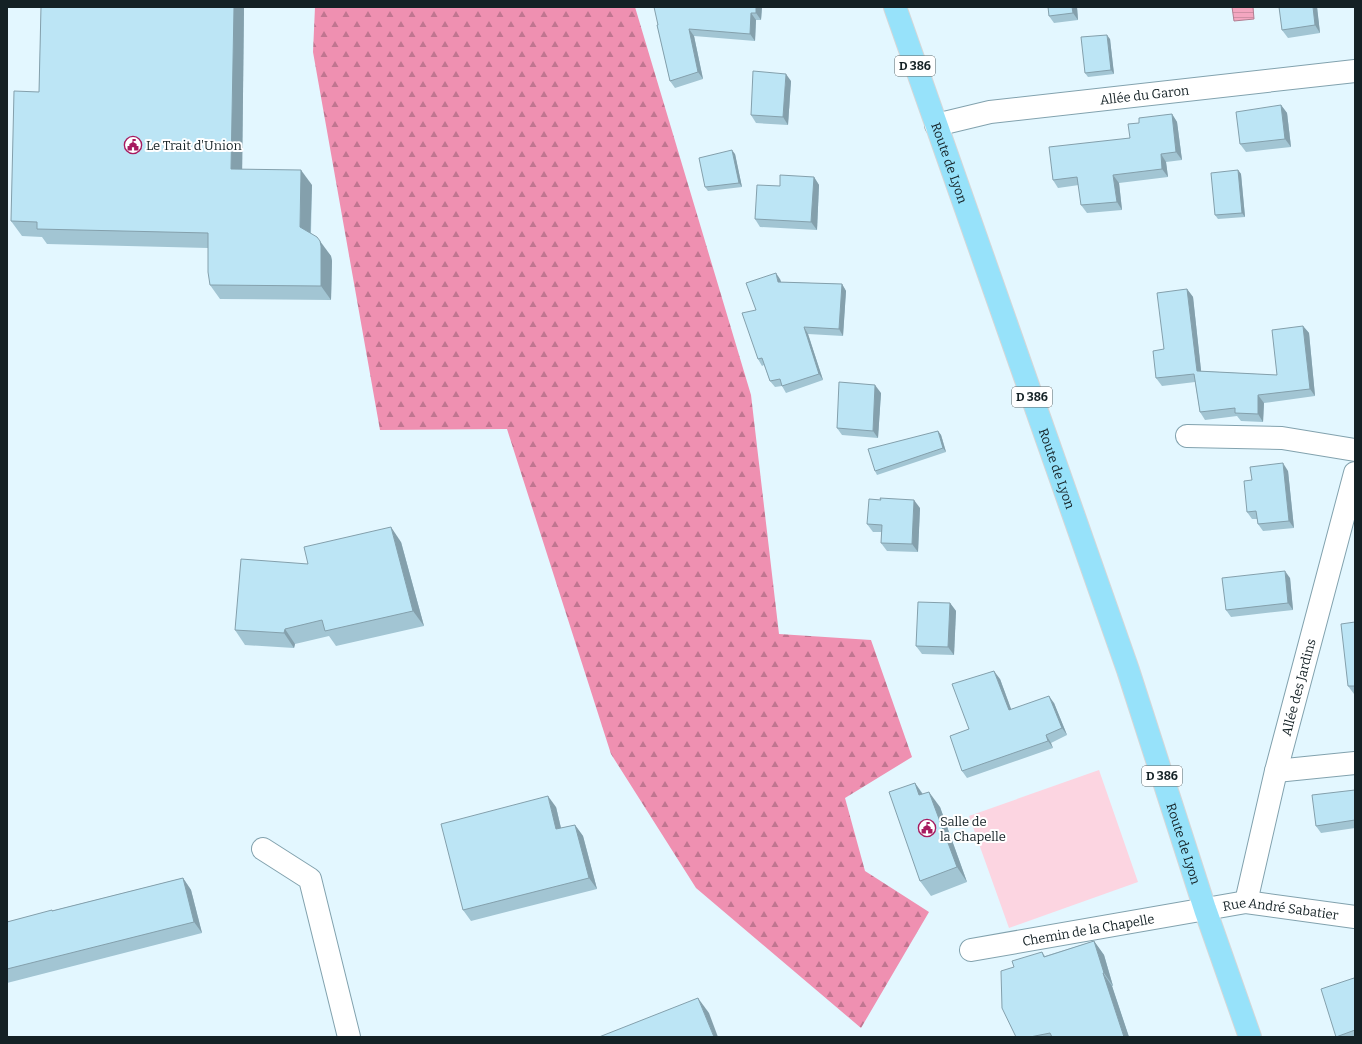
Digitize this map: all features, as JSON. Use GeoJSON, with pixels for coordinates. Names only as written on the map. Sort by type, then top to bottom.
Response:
{"type":"FeatureCollection","features":[{"type":"Feature","properties":{"kind":"main road","name":"Route de Lyon"},"geometry":{"type":"LineString","coordinates":[[894,7],[1128,670],[1205,908]]}},
{"type":"Feature","properties":{"kind":"main road","name":"D 386"},"geometry":{"type":"LineString","coordinates":[[1205,908],[1250,1037]]}},
{"type":"Feature","properties":{"kind":"street","name":"Allée du Garon"},"geometry":{"type":"LineString","coordinates":[[936,125],[990,112],[1355,71]]}},
{"type":"Feature","properties":{"kind":"street"},"geometry":{"type":"LineString","coordinates":[[1187,436],[1282,438],[1355,450]]}},
{"type":"Feature","properties":{"kind":"street","name":"Allée des Jardins"},"geometry":{"type":"LineString","coordinates":[[1246,902],[1276,771],[1355,473]]}},
{"type":"Feature","properties":{"kind":"street"},"geometry":{"type":"LineString","coordinates":[[1276,771],[1355,763]]}},
{"type":"Feature","properties":{"kind":"street"},"geometry":{"type":"LineString","coordinates":[[264,849],[310,879],[348,1037]]}},
{"type":"Feature","properties":{"kind":"street","name":"Rue André Sabatier"},"geometry":{"type":"LineString","coordinates":[[1205,908],[1246,902],[1355,917]]}},
{"type":"Feature","properties":{"kind":"street","name":"Chemin de la Chapelle"},"geometry":{"type":"LineString","coordinates":[[971,950],[1205,908]]}},
{"type":"Feature","properties":{"kind":"shaded area"},"geometry":{"type":"Polygon","coordinates":[[[1232,7],[1253,7],[1254,19],[1234,21],[1232,7]]]}},
{"type":"Feature","properties":{"kind":"shaded area"},"geometry":{"type":"Polygon","coordinates":[[[1099,770],[1138,882],[1009,928],[969,816],[1099,770]]]}},
{"type":"Feature","properties":{"kind":"green space"},"geometry":{"type":"Polygon","coordinates":[[[315,7],[635,7],[751,395],[779,634],[871,640],[912,757],[845,798],[865,871],[929,912],[861,1028],[696,888],[611,754],[507,429],[380,430],[313,52],[315,7]]]}},
{"type":"Feature","properties":{"kind":"building","name":"Le Trait d'Union"},"geometry":{"type":"Polygon","coordinates":[[[41,7],[234,7],[231,169],[301,170],[300,227],[317,237],[320,241],[321,286],[210,285],[208,272],[208,233],[37,229],[37,222],[11,221],[14,91],[39,92],[41,7]]]}},
{"type":"Feature","properties":{"kind":"building"},"geometry":{"type":"Polygon","coordinates":[[[654,7],[756,7],[756,13],[751,13],[750,34],[689,29],[698,72],[670,81],[654,7]]]}},
{"type":"Feature","properties":{"kind":"building"},"geometry":{"type":"Polygon","coordinates":[[[1048,7],[1072,7],[1073,13],[1049,16],[1048,7]]]}},
{"type":"Feature","properties":{"kind":"building"},"geometry":{"type":"Polygon","coordinates":[[[1279,7],[1313,7],[1315,25],[1282,30],[1279,7]]]}},
{"type":"Feature","properties":{"kind":"building"},"geometry":{"type":"Polygon","coordinates":[[[1107,35],[1111,70],[1085,73],[1081,37],[1107,35]]]}},
{"type":"Feature","properties":{"kind":"building"},"geometry":{"type":"Polygon","coordinates":[[[753,71],[786,74],[783,117],[751,115],[753,71]]]}},
{"type":"Feature","properties":{"kind":"building"},"geometry":{"type":"Polygon","coordinates":[[[1281,105],[1285,139],[1240,144],[1236,112],[1281,105]]]}},
{"type":"Feature","properties":{"kind":"building"},"geometry":{"type":"Polygon","coordinates":[[[1172,114],[1176,152],[1161,154],[1162,169],[1113,175],[1117,202],[1081,205],[1077,177],[1053,180],[1049,147],[1130,138],[1128,124],[1139,123],[1139,118],[1172,114]]]}},
{"type":"Feature","properties":{"kind":"building"},"geometry":{"type":"Polygon","coordinates":[[[732,150],[739,183],[705,187],[699,158],[732,150]]]}},
{"type":"Feature","properties":{"kind":"building"},"geometry":{"type":"Polygon","coordinates":[[[1238,170],[1242,213],[1215,215],[1211,173],[1238,170]]]}},
{"type":"Feature","properties":{"kind":"building"},"geometry":{"type":"Polygon","coordinates":[[[780,175],[814,177],[811,222],[755,219],[757,185],[780,186],[780,175]]]}},
{"type":"Feature","properties":{"kind":"building"},"geometry":{"type":"Polygon","coordinates":[[[776,273],[778,282],[842,284],[839,329],[804,327],[819,374],[782,386],[780,379],[770,381],[762,358],[758,359],[742,313],[756,310],[746,283],[776,273]]]}},
{"type":"Feature","properties":{"kind":"building"},"geometry":{"type":"Polygon","coordinates":[[[1187,289],[1197,371],[1277,375],[1272,330],[1303,326],[1310,389],[1258,395],[1258,414],[1235,413],[1235,408],[1200,412],[1194,374],[1156,378],[1153,351],[1164,349],[1157,293],[1187,289]]]}},
{"type":"Feature","properties":{"kind":"building"},"geometry":{"type":"Polygon","coordinates":[[[839,382],[875,385],[873,431],[837,428],[839,382]]]}},
{"type":"Feature","properties":{"kind":"building"},"geometry":{"type":"Polygon","coordinates":[[[938,431],[943,448],[875,471],[868,449],[938,431]]]}},
{"type":"Feature","properties":{"kind":"building"},"geometry":{"type":"Polygon","coordinates":[[[1283,463],[1289,521],[1258,524],[1256,511],[1247,512],[1244,481],[1252,480],[1250,467],[1283,463]]]}},
{"type":"Feature","properties":{"kind":"building"},"geometry":{"type":"Polygon","coordinates":[[[880,498],[914,500],[912,544],[881,543],[882,525],[867,524],[869,499],[881,500],[880,498]]]}},
{"type":"Feature","properties":{"kind":"building"},"geometry":{"type":"Polygon","coordinates":[[[391,527],[413,611],[325,631],[322,620],[285,629],[284,633],[235,630],[241,559],[308,564],[304,547],[391,527]]]}},
{"type":"Feature","properties":{"kind":"building"},"geometry":{"type":"Polygon","coordinates":[[[1285,571],[1288,603],[1226,610],[1222,578],[1285,571]]]}},
{"type":"Feature","properties":{"kind":"building"},"geometry":{"type":"Polygon","coordinates":[[[918,602],[950,603],[948,647],[916,646],[918,602]]]}},
{"type":"Feature","properties":{"kind":"building"},"geometry":{"type":"Polygon","coordinates":[[[1355,622],[1355,686],[1348,686],[1341,624],[1355,622]]]}},
{"type":"Feature","properties":{"kind":"building"},"geometry":{"type":"Polygon","coordinates":[[[994,671],[1009,710],[1049,696],[1062,728],[1046,735],[1048,741],[962,771],[950,736],[969,729],[952,684],[994,671]]]}},
{"type":"Feature","properties":{"kind":"building","name":"Salle de la Chapelle"},"geometry":{"type":"Polygon","coordinates":[[[915,783],[919,795],[929,792],[957,867],[920,881],[889,792],[915,783]]]}},
{"type":"Feature","properties":{"kind":"building"},"geometry":{"type":"Polygon","coordinates":[[[1355,790],[1355,820],[1316,826],[1312,795],[1355,790]]]}},
{"type":"Feature","properties":{"kind":"building"},"geometry":{"type":"Polygon","coordinates":[[[548,796],[556,829],[575,825],[589,878],[463,910],[441,824],[548,796]]]}},
{"type":"Feature","properties":{"kind":"building"},"geometry":{"type":"Polygon","coordinates":[[[183,878],[194,922],[7,969],[7,922],[183,878]]]}},
{"type":"Feature","properties":{"kind":"building"},"geometry":{"type":"Polygon","coordinates":[[[1094,941],[1124,1037],[1052,1037],[1050,1033],[1030,1037],[1016,1037],[1002,1008],[1001,971],[1014,967],[1012,961],[1042,952],[1044,957],[1094,941]]]}},
{"type":"Feature","properties":{"kind":"building"},"geometry":{"type":"Polygon","coordinates":[[[1354,978],[1355,1030],[1336,1037],[1321,989],[1354,978]]]}},
{"type":"Feature","properties":{"kind":"building"},"geometry":{"type":"Polygon","coordinates":[[[698,998],[714,1037],[599,1037],[698,998]]]}},
{"type":"Feature","properties":{"kind":"place","name":"Le Trait d'Union"},"geometry":{"type":"Point","coordinates":[133,145]}},
{"type":"Feature","properties":{"kind":"place","name":"Salle de la Chapelle"},"geometry":{"type":"Point","coordinates":[927,828]}}]}
